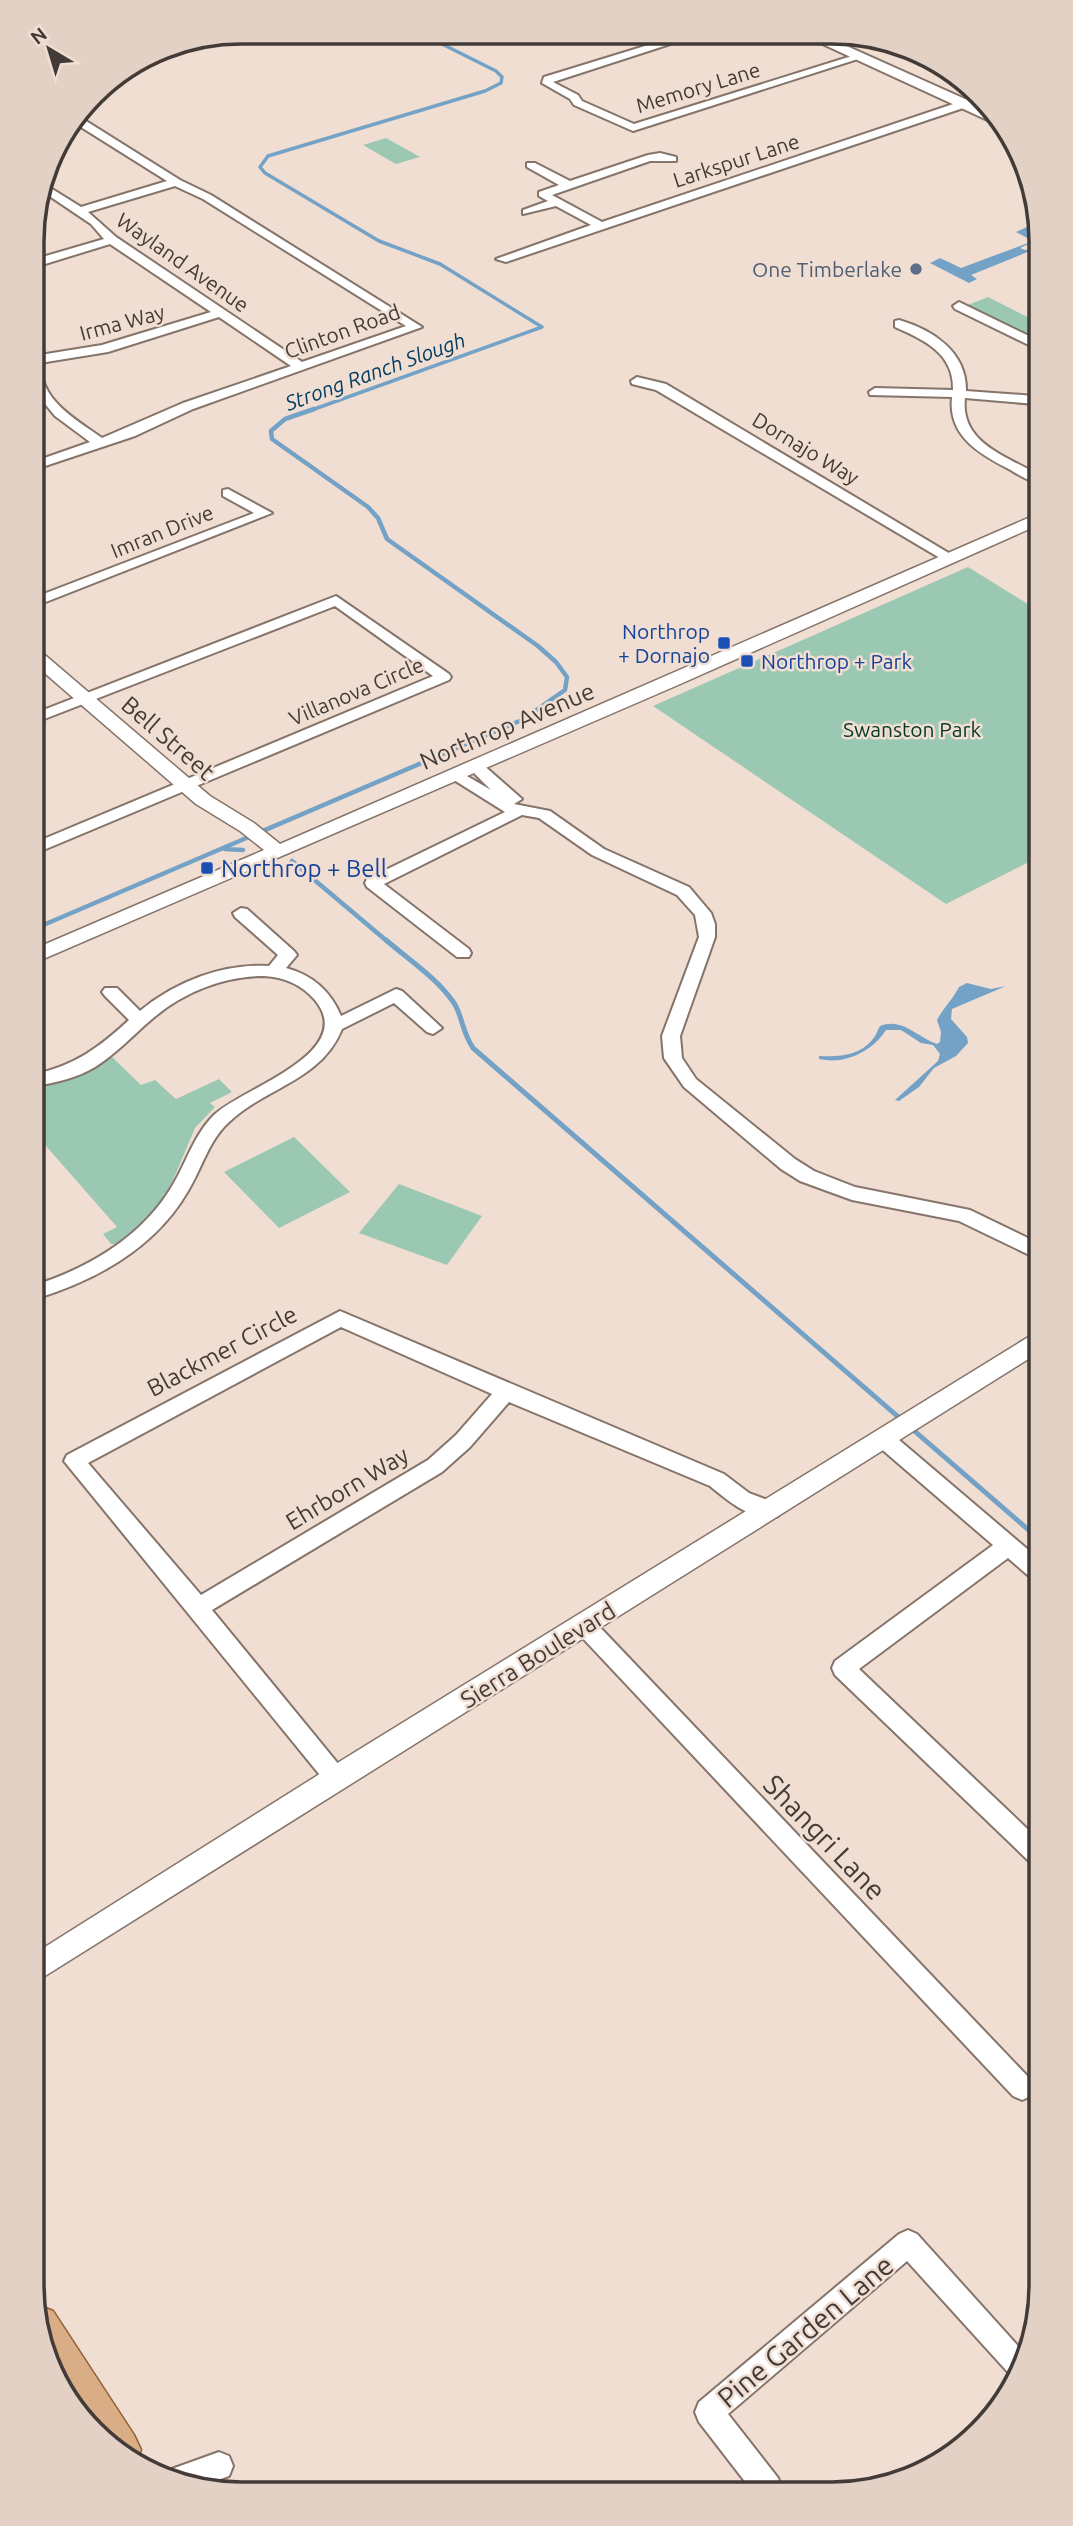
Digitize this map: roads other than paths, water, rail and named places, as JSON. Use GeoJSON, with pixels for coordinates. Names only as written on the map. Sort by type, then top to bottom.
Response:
{"type":"FeatureCollection","features":[{"type":"Feature","properties":{"kind":"main road"},"geometry":{"type":"LineString","coordinates":[[830,44],[980,112]]}},
{"type":"Feature","properties":{"kind":"main road"},"geometry":{"type":"LineString","coordinates":[[57,2355],[102,2424]]}},
{"type":"Feature","properties":{"kind":"street","name":"Memory Lane"},"geometry":{"type":"LineString","coordinates":[[663,44],[548,79],[547,83],[574,97],[578,103],[634,128],[859,57]]}},
{"type":"Feature","properties":{"kind":"street","name":"Larkspur Lane"},"geometry":{"type":"LineString","coordinates":[[502,259],[971,102]]}},
{"type":"Feature","properties":{"kind":"street","name":"Clinton Road"},"geometry":{"type":"LineString","coordinates":[[44,462],[130,433],[188,406],[416,327],[207,197],[176,182],[82,124]]}},
{"type":"Feature","properties":{"kind":"street"},"geometry":{"type":"LineString","coordinates":[[517,203],[652,157],[672,159]]}},
{"type":"Feature","properties":{"kind":"street"},"geometry":{"type":"LineString","coordinates":[[531,165],[567,184]]}},
{"type":"Feature","properties":{"kind":"street"},"geometry":{"type":"LineString","coordinates":[[80,211],[176,182]]}},
{"type":"Feature","properties":{"kind":"street","name":"Wayland Avenue"},"geometry":{"type":"LineString","coordinates":[[50,191],[95,222],[112,240],[301,367]]}},
{"type":"Feature","properties":{"kind":"street"},"geometry":{"type":"LineString","coordinates":[[543,194],[601,226]]}},
{"type":"Feature","properties":{"kind":"street"},"geometry":{"type":"LineString","coordinates":[[527,212],[557,202]]}},
{"type":"Feature","properties":{"kind":"street"},"geometry":{"type":"LineString","coordinates":[[44,260],[112,240]]}},
{"type":"Feature","properties":{"kind":"street"},"geometry":{"type":"LineString","coordinates":[[959,306],[1029,341]]}},
{"type":"Feature","properties":{"kind":"street","name":"Irma Way"},"geometry":{"type":"LineString","coordinates":[[44,358],[104,349],[220,313]]}},
{"type":"Feature","properties":{"kind":"street"},"geometry":{"type":"LineString","coordinates":[[899,324],[925,336],[946,351],[960,372],[957,415],[965,433],[980,446],[1029,474]]}},
{"type":"Feature","properties":{"kind":"street","name":"Dornajo Way"},"geometry":{"type":"LineString","coordinates":[[638,381],[670,391],[950,558]]}},
{"type":"Feature","properties":{"kind":"street"},"geometry":{"type":"LineString","coordinates":[[875,392],[908,390],[1029,400]]}},
{"type":"Feature","properties":{"kind":"street"},"geometry":{"type":"LineString","coordinates":[[44,396],[100,443]]}},
{"type":"Feature","properties":{"kind":"street"},"geometry":{"type":"LineString","coordinates":[[1019,468],[1029,464]]}},
{"type":"Feature","properties":{"kind":"street","name":"Imran Drive"},"geometry":{"type":"LineString","coordinates":[[44,599],[265,513],[228,493]]}},
{"type":"Feature","properties":{"kind":"street","name":"Northrop Avenue"},"geometry":{"type":"LineString","coordinates":[[44,953],[1029,523]]}},
{"type":"Feature","properties":{"kind":"street","name":"Villanova Circle"},"geometry":{"type":"LineString","coordinates":[[85,699],[335,600],[444,677],[185,785]]}},
{"type":"Feature","properties":{"kind":"street","name":"Bell Street"},"geometry":{"type":"LineString","coordinates":[[44,664],[185,785],[277,851]]}},
{"type":"Feature","properties":{"kind":"street"},"geometry":{"type":"LineString","coordinates":[[44,715],[85,699]]}},
{"type":"Feature","properties":{"kind":"street"},"geometry":{"type":"LineString","coordinates":[[475,766],[492,779],[497,794]]}},
{"type":"Feature","properties":{"kind":"street"},"geometry":{"type":"LineString","coordinates":[[454,775],[497,794],[512,808],[544,814],[598,852],[683,891],[704,913],[707,937],[671,1036],[673,1058],[690,1083],[788,1164],[807,1176],[852,1194],[963,1215],[1029,1247]]}},
{"type":"Feature","properties":{"kind":"street"},"geometry":{"type":"LineString","coordinates":[[44,845],[185,785]]}},
{"type":"Feature","properties":{"kind":"street"},"geometry":{"type":"LineString","coordinates":[[463,953],[373,883],[523,809]]}},
{"type":"Feature","properties":{"kind":"street"},"geometry":{"type":"LineString","coordinates":[[241,913],[288,955],[274,971]]}},
{"type":"Feature","properties":{"kind":"street"},"geometry":{"type":"LineString","coordinates":[[44,1078],[81,1067],[170,999],[216,978],[248,971],[274,971],[297,978],[316,991],[331,1010],[335,1026],[331,1042],[314,1060],[244,1101],[216,1124],[205,1139],[178,1193],[151,1226],[120,1252],[93,1268],[44,1289]]}},
{"type":"Feature","properties":{"kind":"street"},"geometry":{"type":"LineString","coordinates":[[111,992],[140,1021]]}},
{"type":"Feature","properties":{"kind":"street"},"geometry":{"type":"LineString","coordinates":[[335,1026],[396,995],[433,1028]]}},
{"type":"Feature","properties":{"kind":"street","name":"Blackmer Circle"},"geometry":{"type":"LineString","coordinates":[[337,1779],[209,1624],[198,1607],[74,1461],[340,1318],[506,1392],[717,1480],[740,1500],[771,1510]]}},
{"type":"Feature","properties":{"kind":"street","name":"Sierra Boulevard"},"geometry":{"type":"LineString","coordinates":[[44,1964],[1029,1348]]}},
{"type":"Feature","properties":{"kind":"street","name":"Ehrborn Way"},"geometry":{"type":"LineString","coordinates":[[198,1607],[435,1466],[463,1441],[506,1392]]}},
{"type":"Feature","properties":{"kind":"street"},"geometry":{"type":"LineString","coordinates":[[899,1430],[1029,1563]]}},
{"type":"Feature","properties":{"kind":"street"},"geometry":{"type":"LineString","coordinates":[[1009,1545],[843,1668],[1029,1846]]}},
{"type":"Feature","properties":{"kind":"street","name":"Shangri Lane"},"geometry":{"type":"LineString","coordinates":[[585,1626],[1022,2088]]}},
{"type":"Feature","properties":{"kind":"street","name":"Pine Garden Lane"},"geometry":{"type":"LineString","coordinates":[[763,2482],[709,2412],[908,2243],[1014,2362]]}},
{"type":"Feature","properties":{"kind":"street"},"geometry":{"type":"LineString","coordinates":[[192,2476],[219,2466],[206,2479]]}},
{"type":"Feature","properties":{"kind":"water"},"geometry":{"type":"Polygon","coordinates":[[[1028,227],[1029,239],[1016,232],[1028,227]]]}},
{"type":"Feature","properties":{"kind":"water"},"geometry":{"type":"Polygon","coordinates":[[[1029,242],[1020,248],[1029,251],[971,275],[977,279],[969,283],[930,263],[940,258],[961,268],[1029,242]]]}},
{"type":"Feature","properties":{"kind":"water"},"geometry":{"type":"Polygon","coordinates":[[[967,983],[991,989],[1006,986],[952,1009],[951,1019],[967,1037],[968,1043],[956,1056],[934,1068],[919,1087],[899,1101],[895,1100],[938,1061],[940,1054],[933,1045],[921,1043],[901,1030],[886,1030],[873,1045],[857,1055],[838,1060],[819,1059],[819,1056],[842,1055],[864,1048],[880,1026],[888,1024],[902,1026],[937,1044],[940,1042],[941,1032],[937,1020],[959,987],[967,983]]]}},
{"type":"Feature","properties":{"kind":"waterway","name":"Strong Ranch Slough"},"geometry":{"type":"LineString","coordinates":[[309,411],[542,327],[440,264],[379,241],[265,173],[260,167],[268,156],[485,91],[501,83],[502,77],[496,71],[442,44]]}},
{"type":"Feature","properties":{"kind":"waterway","name":"Strong Ranch Slough"},"geometry":{"type":"LineString","coordinates":[[44,925],[522,720],[565,690],[567,677],[556,662],[538,646],[387,539],[378,518],[368,507],[272,439],[271,431],[285,419],[314,409]]}},
{"type":"Feature","properties":{"kind":"waterway"},"geometry":{"type":"LineString","coordinates":[[225,849],[243,850]]}},
{"type":"Feature","properties":{"kind":"waterway"},"geometry":{"type":"LineString","coordinates":[[292,861],[388,942]]}},
{"type":"Feature","properties":{"kind":"waterway"},"geometry":{"type":"LineString","coordinates":[[386,940],[431,977],[447,994],[457,1008],[473,1048],[1029,1530]]}},
{"type":"Feature","properties":{"kind":"place","name":"One Timberlake"},"geometry":{"type":"Point","coordinates":[916,269]}},
{"type":"Feature","properties":{"kind":"place","name":"Northrop + Dornajo"},"geometry":{"type":"Point","coordinates":[724,643]}},
{"type":"Feature","properties":{"kind":"place","name":"Northrop + Park"},"geometry":{"type":"Point","coordinates":[747,661]}},
{"type":"Feature","properties":{"kind":"place","name":"Northrop + Bell"},"geometry":{"type":"Point","coordinates":[207,868]}},
{"type":"Feature","properties":{"kind":"park label","name":"Swanston Park"},"geometry":{"type":"Point","coordinates":[912,729]}}]}
